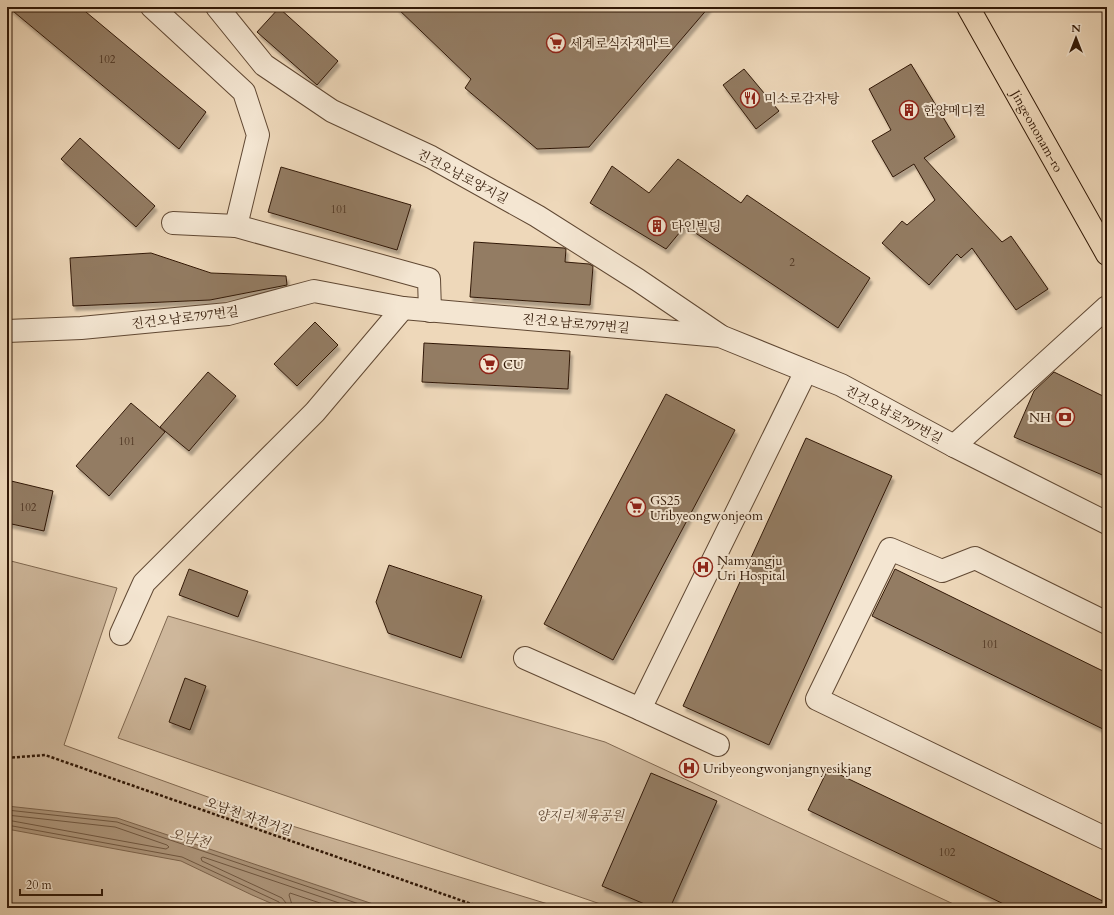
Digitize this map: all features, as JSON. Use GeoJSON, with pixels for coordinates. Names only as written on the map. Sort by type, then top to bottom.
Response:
{"type":"FeatureCollection","features":[{"type":"Feature","properties":{"kind":"main road","name":"Jingeononam-ro"},"geometry":{"type":"LineString","coordinates":[[968,7],[1107,254]]}},
{"type":"Feature","properties":{"kind":"street"},"geometry":{"type":"LineString","coordinates":[[152,7],[244,92],[258,135],[236,226]]}},
{"type":"Feature","properties":{"kind":"street","name":"진건오남로양지길"},"geometry":{"type":"LineString","coordinates":[[217,7],[264,64],[332,111],[431,157],[537,216],[638,280],[720,336]]}},
{"type":"Feature","properties":{"kind":"street"},"geometry":{"type":"LineString","coordinates":[[173,223],[236,226],[429,279],[430,311]]}},
{"type":"Feature","properties":{"kind":"street","name":"진건오남로797번길"},"geometry":{"type":"LineString","coordinates":[[7,332],[81,328],[228,314],[314,291],[402,308],[720,336],[841,385],[954,446],[1107,523]]}},
{"type":"Feature","properties":{"kind":"street"},"geometry":{"type":"LineString","coordinates":[[954,446],[1107,307]]}},
{"type":"Feature","properties":{"kind":"street"},"geometry":{"type":"LineString","coordinates":[[121,634],[144,582],[315,412],[402,308]]}},
{"type":"Feature","properties":{"kind":"street"},"geometry":{"type":"LineString","coordinates":[[640,709],[806,371]]}},
{"type":"Feature","properties":{"kind":"street"},"geometry":{"type":"LineString","coordinates":[[1107,623],[975,558],[942,571],[890,549],[817,699],[1107,839]]}},
{"type":"Feature","properties":{"kind":"street"},"geometry":{"type":"LineString","coordinates":[[525,658],[718,745]]}},
{"type":"Feature","properties":{"kind":"path","name":"오남천 자전거길"},"geometry":{"type":"LineString","coordinates":[[7,758],[45,755],[483,908]]}},
{"type":"Feature","properties":{"kind":"green space"},"geometry":{"type":"Polygon","coordinates":[[[7,560],[117,588],[64,745],[266,818],[561,908],[7,908],[7,560]]]}},
{"type":"Feature","properties":{"kind":"green space","name":"양지리체육공원"},"geometry":{"type":"Polygon","coordinates":[[[168,616],[605,742],[962,908],[612,908],[118,738],[168,616]]]}},
{"type":"Feature","properties":{"kind":"water"},"geometry":{"type":"Polygon","coordinates":[[[7,806],[117,818],[385,908],[282,908],[181,861],[7,829],[7,806]]]}},
{"type":"Feature","properties":{"kind":"building"},"geometry":{"type":"Polygon","coordinates":[[[8,7],[80,7],[206,112],[179,149],[8,7]]]}},
{"type":"Feature","properties":{"kind":"building","name":"세계로식자재마트"},"geometry":{"type":"Polygon","coordinates":[[[396,7],[709,7],[589,147],[537,149],[465,88],[471,79],[396,7]]]}},
{"type":"Feature","properties":{"kind":"building"},"geometry":{"type":"Polygon","coordinates":[[[279,8],[338,61],[317,85],[257,32],[279,8]]]}},
{"type":"Feature","properties":{"kind":"building"},"geometry":{"type":"Polygon","coordinates":[[[911,64],[955,137],[924,158],[1002,242],[1011,236],[1048,289],[1016,310],[972,248],[961,258],[957,254],[929,285],[882,243],[902,221],[907,225],[935,200],[914,164],[893,177],[872,141],[891,130],[869,89],[911,64]]]}},
{"type":"Feature","properties":{"kind":"building","name":"미소로감자탕"},"geometry":{"type":"Polygon","coordinates":[[[744,69],[779,111],[756,129],[723,85],[744,69]]]}},
{"type":"Feature","properties":{"kind":"building"},"geometry":{"type":"Polygon","coordinates":[[[80,138],[155,206],[136,227],[61,159],[80,138]]]}},
{"type":"Feature","properties":{"kind":"building"},"geometry":{"type":"Polygon","coordinates":[[[678,159],[741,203],[747,195],[870,278],[838,328],[685,226],[666,249],[590,203],[612,166],[649,193],[678,159]]]}},
{"type":"Feature","properties":{"kind":"building"},"geometry":{"type":"Polygon","coordinates":[[[281,167],[411,205],[397,250],[268,212],[281,167]]]}},
{"type":"Feature","properties":{"kind":"building"},"geometry":{"type":"Polygon","coordinates":[[[474,242],[566,249],[565,262],[589,264],[593,266],[590,305],[470,297],[474,242]]]}},
{"type":"Feature","properties":{"kind":"building"},"geometry":{"type":"Polygon","coordinates":[[[151,253],[211,273],[286,276],[287,285],[210,300],[73,306],[70,258],[151,253]]]}},
{"type":"Feature","properties":{"kind":"building"},"geometry":{"type":"Polygon","coordinates":[[[315,322],[338,345],[297,386],[274,364],[315,322]]]}},
{"type":"Feature","properties":{"kind":"building"},"geometry":{"type":"Polygon","coordinates":[[[424,343],[570,351],[568,389],[422,382],[424,343]]]}},
{"type":"Feature","properties":{"kind":"building"},"geometry":{"type":"Polygon","coordinates":[[[208,372],[236,396],[189,451],[160,427],[208,372]]]}},
{"type":"Feature","properties":{"kind":"building","name":"NH"},"geometry":{"type":"Polygon","coordinates":[[[1054,372],[1107,398],[1107,477],[1014,437],[1034,391],[1054,372]]]}},
{"type":"Feature","properties":{"kind":"building"},"geometry":{"type":"Polygon","coordinates":[[[666,394],[735,430],[613,660],[544,624],[666,394]]]}},
{"type":"Feature","properties":{"kind":"building"},"geometry":{"type":"Polygon","coordinates":[[[131,403],[165,432],[109,496],[76,466],[131,403]]]}},
{"type":"Feature","properties":{"kind":"building"},"geometry":{"type":"Polygon","coordinates":[[[806,438],[892,476],[769,745],[683,706],[806,438]]]}},
{"type":"Feature","properties":{"kind":"building"},"geometry":{"type":"Polygon","coordinates":[[[7,480],[53,491],[44,531],[7,523],[7,480]]]}},
{"type":"Feature","properties":{"kind":"building"},"geometry":{"type":"Polygon","coordinates":[[[389,565],[482,596],[461,658],[388,633],[376,602],[389,565]]]}},
{"type":"Feature","properties":{"kind":"building"},"geometry":{"type":"Polygon","coordinates":[[[189,569],[248,591],[238,617],[179,595],[189,569]]]}},
{"type":"Feature","properties":{"kind":"building"},"geometry":{"type":"Polygon","coordinates":[[[895,569],[1107,673],[1107,731],[872,616],[895,569]]]}},
{"type":"Feature","properties":{"kind":"building"},"geometry":{"type":"Polygon","coordinates":[[[185,678],[206,686],[190,730],[169,722],[185,678]]]}},
{"type":"Feature","properties":{"kind":"building"},"geometry":{"type":"Polygon","coordinates":[[[828,769],[1107,903],[1107,908],[1012,908],[808,810],[828,769]]]}},
{"type":"Feature","properties":{"kind":"building"},"geometry":{"type":"Polygon","coordinates":[[[651,773],[717,801],[670,908],[654,908],[602,886],[651,773]]]}},
{"type":"Feature","properties":{"kind":"place","name":"세계로식자재마트"},"geometry":{"type":"Point","coordinates":[556,43]}},
{"type":"Feature","properties":{"kind":"place","name":"미소로감자탕"},"geometry":{"type":"Point","coordinates":[750,98]}},
{"type":"Feature","properties":{"kind":"place","name":"한양메디컬"},"geometry":{"type":"Point","coordinates":[909,110]}},
{"type":"Feature","properties":{"kind":"place","name":"다인빌딩"},"geometry":{"type":"Point","coordinates":[657,226]}},
{"type":"Feature","properties":{"kind":"place","name":"CU"},"geometry":{"type":"Point","coordinates":[489,364]}},
{"type":"Feature","properties":{"kind":"place","name":"NH"},"geometry":{"type":"Point","coordinates":[1065,417]}},
{"type":"Feature","properties":{"kind":"place","name":"GS25 Uribyeongwonjeom"},"geometry":{"type":"Point","coordinates":[636,507]}},
{"type":"Feature","properties":{"kind":"place","name":"Namyangju Uri Hospital"},"geometry":{"type":"Point","coordinates":[703,567]}},
{"type":"Feature","properties":{"kind":"place","name":"Uribyeongwonjangnyesikjang"},"geometry":{"type":"Point","coordinates":[689,768]}},
{"type":"Feature","properties":{"kind":"water label","name":"오남천"},"geometry":{"type":"Point","coordinates":[190,838]}}]}
